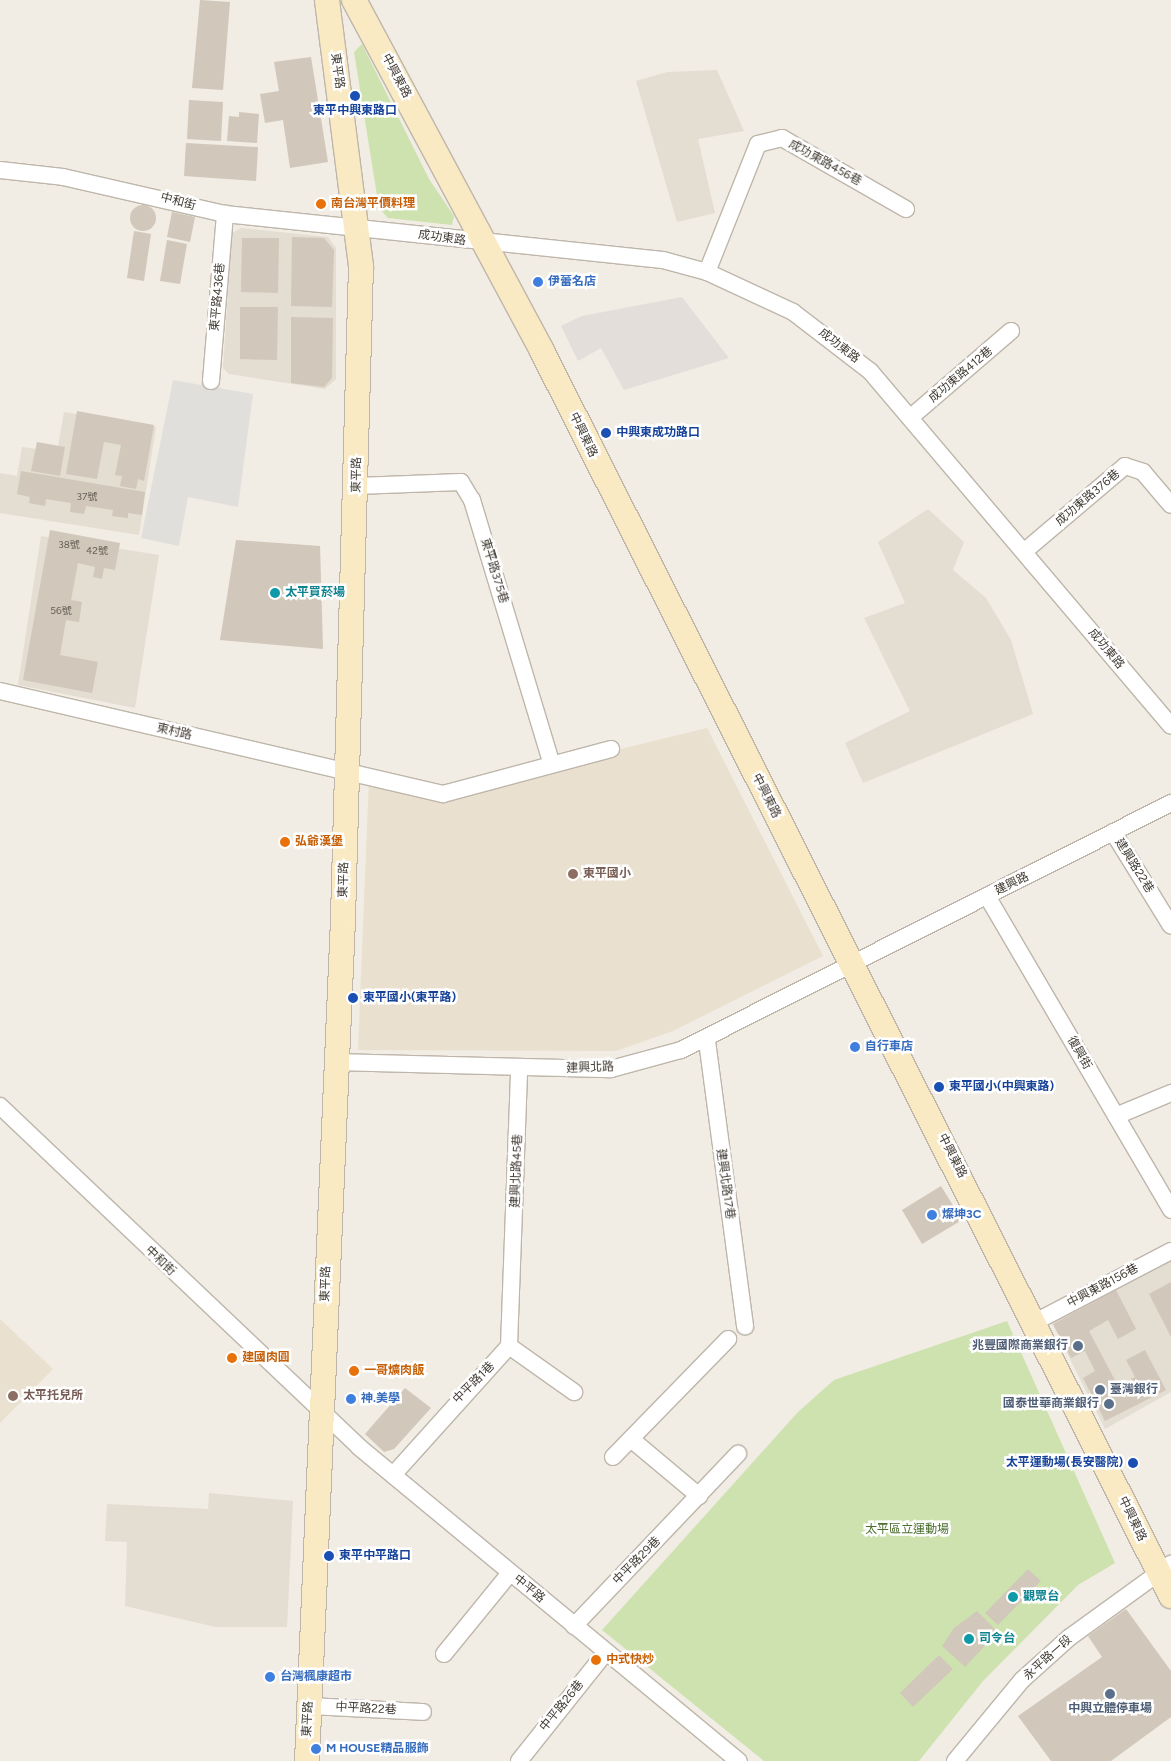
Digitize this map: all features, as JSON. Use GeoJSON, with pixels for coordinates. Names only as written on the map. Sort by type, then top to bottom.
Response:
{"type":"FeatureCollection","features":[{"type":"Feature","properties":{"kind":"main road","name":"東平路"},"geometry":{"type":"LineString","coordinates":[[306,1761],[322,1414],[347,774],[357,486],[361,266],[327,0]]}},
{"type":"Feature","properties":{"kind":"main road","name":"中興東路"},"geometry":{"type":"LineString","coordinates":[[354,0],[485,243],[1035,1322],[1165,1568],[1171,1596]]}},
{"type":"Feature","properties":{"kind":"street","name":"成功東路456巷"},"geometry":{"type":"LineString","coordinates":[[707,272],[758,144],[782,138],[906,209]]}},
{"type":"Feature","properties":{"kind":"street","name":"中和街"},"geometry":{"type":"LineString","coordinates":[[0,170],[63,177],[225,214],[357,226]]}},
{"type":"Feature","properties":{"kind":"street","name":"東平路436巷"},"geometry":{"type":"LineString","coordinates":[[211,381],[225,214]]}},
{"type":"Feature","properties":{"kind":"street","name":"成功東路"},"geometry":{"type":"LineString","coordinates":[[357,226],[485,243],[619,252],[707,272],[806,320],[870,371],[1026,550],[1171,726]]}},
{"type":"Feature","properties":{"kind":"street","name":"成功東路412巷"},"geometry":{"type":"LineString","coordinates":[[911,417],[1011,331]]}},
{"type":"Feature","properties":{"kind":"street","name":"成功東路376巷"},"geometry":{"type":"LineString","coordinates":[[1026,550],[1125,466],[1143,472],[1171,505]]}},
{"type":"Feature","properties":{"kind":"street","name":"東平路375巷"},"geometry":{"type":"LineString","coordinates":[[357,486],[461,482],[472,500],[550,762]]}},
{"type":"Feature","properties":{"kind":"street","name":"東村路"},"geometry":{"type":"LineString","coordinates":[[0,691],[347,774]]}},
{"type":"Feature","properties":{"kind":"street"},"geometry":{"type":"LineString","coordinates":[[347,774],[443,794],[550,762],[564,763],[611,749]]}},
{"type":"Feature","properties":{"kind":"street","name":"建興路"},"geometry":{"type":"LineString","coordinates":[[852,962],[988,896],[1171,803]]}},
{"type":"Feature","properties":{"kind":"street","name":"建興路22巷"},"geometry":{"type":"LineString","coordinates":[[1114,832],[1171,926]]}},
{"type":"Feature","properties":{"kind":"street","name":"復興街"},"geometry":{"type":"LineString","coordinates":[[988,896],[1171,1210]]}},
{"type":"Feature","properties":{"kind":"street","name":"建興北路"},"geometry":{"type":"LineString","coordinates":[[335,1062],[519,1068],[611,1068],[707,1041],[852,962]]}},
{"type":"Feature","properties":{"kind":"street","name":"建興北路17巷"},"geometry":{"type":"LineString","coordinates":[[707,1041],[745,1326]]}},
{"type":"Feature","properties":{"kind":"street","name":"建興北路45巷"},"geometry":{"type":"LineString","coordinates":[[509,1346],[519,1068]]}},
{"type":"Feature","properties":{"kind":"street"},"geometry":{"type":"LineString","coordinates":[[1116,1116],[1171,1093]]}},
{"type":"Feature","properties":{"kind":"street","name":"中和街"},"geometry":{"type":"LineString","coordinates":[[0,1106],[322,1414]]}},
{"type":"Feature","properties":{"kind":"street","name":"中興東路156巷"},"geometry":{"type":"LineString","coordinates":[[1035,1322],[1171,1251]]}},
{"type":"Feature","properties":{"kind":"street"},"geometry":{"type":"LineString","coordinates":[[613,1457],[728,1339]]}},
{"type":"Feature","properties":{"kind":"street"},"geometry":{"type":"LineString","coordinates":[[509,1346],[574,1392]]}},
{"type":"Feature","properties":{"kind":"street","name":"中平路1巷"},"geometry":{"type":"LineString","coordinates":[[393,1475],[509,1346]]}},
{"type":"Feature","properties":{"kind":"street","name":"中平路"},"geometry":{"type":"LineString","coordinates":[[322,1414],[510,1573],[739,1761]]}},
{"type":"Feature","properties":{"kind":"street"},"geometry":{"type":"LineString","coordinates":[[631,1439],[699,1496]]}},
{"type":"Feature","properties":{"kind":"street","name":"中平路29巷"},"geometry":{"type":"LineString","coordinates":[[574,1626],[738,1454]]}},
{"type":"Feature","properties":{"kind":"street","name":"永平路一段"},"geometry":{"type":"LineString","coordinates":[[955,1761],[1022,1680],[1094,1618],[1165,1568]]}},
{"type":"Feature","properties":{"kind":"street"},"geometry":{"type":"LineString","coordinates":[[444,1654],[510,1573]]}},
{"type":"Feature","properties":{"kind":"street","name":"中平路26巷"},"geometry":{"type":"LineString","coordinates":[[519,1761],[606,1652]]}},
{"type":"Feature","properties":{"kind":"street","name":"中平路22巷"},"geometry":{"type":"LineString","coordinates":[[309,1706],[423,1712]]}},
{"type":"Feature","properties":{"kind":"shaded area"},"geometry":{"type":"Polygon","coordinates":[[[717,70],[744,131],[698,139],[715,213],[677,222],[636,81],[667,72],[717,70]]]}},
{"type":"Feature","properties":{"kind":"shaded area"},"geometry":{"type":"Polygon","coordinates":[[[241,228],[328,237],[336,248],[336,379],[325,389],[229,374],[223,368],[232,233],[241,228]]]}},
{"type":"Feature","properties":{"kind":"shaded area"},"geometry":{"type":"Polygon","coordinates":[[[682,297],[729,358],[624,390],[601,348],[578,361],[561,326],[582,316],[682,297]]]}},
{"type":"Feature","properties":{"kind":"shaded area"},"geometry":{"type":"Polygon","coordinates":[[[173,380],[253,394],[238,507],[188,497],[179,546],[141,538],[173,380]]]}},
{"type":"Feature","properties":{"kind":"shaded area"},"geometry":{"type":"Polygon","coordinates":[[[64,412],[156,427],[139,535],[0,513],[0,473],[17,476],[22,447],[57,452],[64,412]]]}},
{"type":"Feature","properties":{"kind":"shaded area"},"geometry":{"type":"Polygon","coordinates":[[[928,509],[964,542],[953,570],[986,598],[1011,640],[1033,714],[863,783],[845,743],[910,711],[864,618],[905,603],[878,542],[928,509]]]}},
{"type":"Feature","properties":{"kind":"shaded area"},"geometry":{"type":"Polygon","coordinates":[[[41,536],[159,555],[135,708],[18,685],[41,536]]]}},
{"type":"Feature","properties":{"kind":"shaded area","name":"東平國小"},"geometry":{"type":"Polygon","coordinates":[[[707,728],[823,956],[673,1031],[616,1051],[358,1050],[369,778],[444,792],[707,728]]]}},
{"type":"Feature","properties":{"kind":"shaded area"},"geometry":{"type":"Polygon","coordinates":[[[1171,1259],[1171,1392],[1105,1429],[1051,1321],[1171,1259]]]}},
{"type":"Feature","properties":{"kind":"shaded area","name":"太平托兒所"},"geometry":{"type":"Polygon","coordinates":[[[0,1319],[53,1369],[0,1423],[0,1319]]]}},
{"type":"Feature","properties":{"kind":"shaded area"},"geometry":{"type":"Polygon","coordinates":[[[209,1493],[293,1501],[287,1627],[216,1627],[125,1606],[127,1542],[105,1541],[107,1504],[208,1509],[209,1493]]]}},
{"type":"Feature","properties":{"kind":"green space"},"geometry":{"type":"Polygon","coordinates":[[[362,44],[429,179],[454,216],[452,225],[388,218],[379,208],[354,52],[362,44]]]}},
{"type":"Feature","properties":{"kind":"green space","name":"太平區立運動場"},"geometry":{"type":"Polygon","coordinates":[[[1007,1321],[1115,1563],[1078,1585],[983,1681],[919,1761],[764,1761],[602,1630],[798,1412],[834,1380],[1007,1321]]]}},
{"type":"Feature","properties":{"kind":"building"},"geometry":{"type":"Polygon","coordinates":[[[200,0],[230,2],[223,90],[192,88],[200,0]]]}},
{"type":"Feature","properties":{"kind":"building"},"geometry":{"type":"Polygon","coordinates":[[[311,57],[328,162],[290,168],[283,120],[265,123],[260,94],[279,91],[274,62],[311,57]]]}},
{"type":"Feature","properties":{"kind":"building"},"geometry":{"type":"Polygon","coordinates":[[[189,100],[223,102],[221,141],[187,139],[189,100]]]}},
{"type":"Feature","properties":{"kind":"building"},"geometry":{"type":"Polygon","coordinates":[[[239,112],[259,114],[257,143],[227,141],[229,116],[239,117],[239,112]]]}},
{"type":"Feature","properties":{"kind":"building"},"geometry":{"type":"Polygon","coordinates":[[[186,143],[258,147],[256,181],[184,176],[186,143]]]}},
{"type":"Feature","properties":{"kind":"building"},"geometry":{"type":"Polygon","coordinates":[[[143,205],[152,209],[156,218],[152,227],[143,231],[134,227],[130,218],[134,209],[143,205]]]}},
{"type":"Feature","properties":{"kind":"building"},"geometry":{"type":"Polygon","coordinates":[[[172,212],[195,217],[190,242],[167,237],[172,212]]]}},
{"type":"Feature","properties":{"kind":"building"},"geometry":{"type":"Polygon","coordinates":[[[134,231],[151,234],[144,281],[127,278],[134,231]]]}},
{"type":"Feature","properties":{"kind":"building"},"geometry":{"type":"Polygon","coordinates":[[[292,237],[324,238],[334,250],[332,307],[291,306],[292,237]]]}},
{"type":"Feature","properties":{"kind":"building"},"geometry":{"type":"Polygon","coordinates":[[[242,238],[279,238],[278,293],[241,292],[242,238]]]}},
{"type":"Feature","properties":{"kind":"building"},"geometry":{"type":"Polygon","coordinates":[[[167,240],[187,244],[180,284],[160,281],[167,240]]]}},
{"type":"Feature","properties":{"kind":"building"},"geometry":{"type":"Polygon","coordinates":[[[240,307],[278,307],[277,360],[240,359],[240,307]]]}},
{"type":"Feature","properties":{"kind":"building"},"geometry":{"type":"Polygon","coordinates":[[[291,317],[333,318],[332,378],[324,387],[291,383],[291,317]]]}},
{"type":"Feature","properties":{"kind":"building"},"geometry":{"type":"Polygon","coordinates":[[[77,411],[154,425],[144,481],[138,479],[136,489],[120,486],[122,476],[115,475],[121,445],[104,442],[97,479],[66,474],[77,411]]]}},
{"type":"Feature","properties":{"kind":"building"},"geometry":{"type":"Polygon","coordinates":[[[37,442],[65,447],[60,476],[31,471],[37,442]]]}},
{"type":"Feature","properties":{"kind":"building"},"geometry":{"type":"Polygon","coordinates":[[[21,471],[145,492],[142,515],[128,513],[128,518],[112,516],[113,510],[86,506],[84,514],[70,512],[71,503],[46,499],[45,506],[29,503],[30,497],[17,494],[21,471]]]}},
{"type":"Feature","properties":{"kind":"building"},"geometry":{"type":"Polygon","coordinates":[[[50,530],[120,543],[115,570],[104,568],[102,579],[93,577],[95,567],[78,563],[71,600],[82,602],[79,622],[66,620],[60,655],[98,662],[92,693],[23,680],[50,530]]]}},
{"type":"Feature","properties":{"kind":"building","name":"太平買菸場"},"geometry":{"type":"Polygon","coordinates":[[[236,540],[320,546],[323,649],[220,640],[236,540]]]}},
{"type":"Feature","properties":{"kind":"building","name":"燦坤3C"},"geometry":{"type":"Polygon","coordinates":[[[941,1186],[962,1220],[922,1244],[902,1210],[941,1186]]]}},
{"type":"Feature","properties":{"kind":"building"},"geometry":{"type":"Polygon","coordinates":[[[1171,1282],[1171,1337],[1149,1294],[1171,1282]]]}},
{"type":"Feature","properties":{"kind":"building"},"geometry":{"type":"Polygon","coordinates":[[[1116,1290],[1136,1329],[1118,1339],[1108,1320],[1089,1331],[1118,1386],[1135,1377],[1126,1360],[1145,1350],[1166,1390],[1105,1421],[1083,1378],[1095,1371],[1085,1351],[1071,1358],[1053,1324],[1116,1290]]]}},
{"type":"Feature","properties":{"kind":"building"},"geometry":{"type":"Polygon","coordinates":[[[405,1388],[431,1408],[394,1449],[384,1452],[365,1434],[405,1388]]]}},
{"type":"Feature","properties":{"kind":"building","name":"觀眾台"},"geometry":{"type":"Polygon","coordinates":[[[1028,1569],[1041,1581],[998,1625],[985,1613],[1028,1569]]]}},
{"type":"Feature","properties":{"kind":"building","name":"中興立體停車場"},"geometry":{"type":"Polygon","coordinates":[[[1126,1609],[1171,1671],[1171,1717],[1111,1761],[1051,1761],[1018,1716],[1102,1657],[1088,1636],[1126,1609]]]}},
{"type":"Feature","properties":{"kind":"building","name":"司令台"},"geometry":{"type":"Polygon","coordinates":[[[977,1611],[998,1632],[965,1667],[942,1646],[954,1628],[977,1611]]]}},
{"type":"Feature","properties":{"kind":"building"},"geometry":{"type":"Polygon","coordinates":[[[939,1655],[953,1669],[913,1707],[900,1693],[939,1655]]]}},
{"type":"Feature","properties":{"kind":"place","name":"東平中興東路口"},"geometry":{"type":"Point","coordinates":[355,96]}},
{"type":"Feature","properties":{"kind":"place","name":"南台灣平價料理"},"geometry":{"type":"Point","coordinates":[321,204]}},
{"type":"Feature","properties":{"kind":"place","name":"伊蕾名店"},"geometry":{"type":"Point","coordinates":[538,282]}},
{"type":"Feature","properties":{"kind":"place","name":"中興東成功路口"},"geometry":{"type":"Point","coordinates":[606,433]}},
{"type":"Feature","properties":{"kind":"place","name":"太平買菸場"},"geometry":{"type":"Point","coordinates":[275,593]}},
{"type":"Feature","properties":{"kind":"place","name":"弘爺漢堡"},"geometry":{"type":"Point","coordinates":[285,842]}},
{"type":"Feature","properties":{"kind":"place","name":"東平國小"},"geometry":{"type":"Point","coordinates":[573,874]}},
{"type":"Feature","properties":{"kind":"place","name":"東平國小(東平路)"},"geometry":{"type":"Point","coordinates":[353,998]}},
{"type":"Feature","properties":{"kind":"place","name":"自行車店"},"geometry":{"type":"Point","coordinates":[855,1047]}},
{"type":"Feature","properties":{"kind":"place","name":"東平國小(中興東路)"},"geometry":{"type":"Point","coordinates":[939,1087]}},
{"type":"Feature","properties":{"kind":"place","name":"燦坤3C"},"geometry":{"type":"Point","coordinates":[932,1215]}},
{"type":"Feature","properties":{"kind":"place","name":"兆豐國際商業銀行"},"geometry":{"type":"Point","coordinates":[1078,1346]}},
{"type":"Feature","properties":{"kind":"place","name":"建國肉圓"},"geometry":{"type":"Point","coordinates":[232,1358]}},
{"type":"Feature","properties":{"kind":"place","name":"一哥爌肉飯"},"geometry":{"type":"Point","coordinates":[354,1371]}},
{"type":"Feature","properties":{"kind":"place","name":"臺灣銀行"},"geometry":{"type":"Point","coordinates":[1100,1390]}},
{"type":"Feature","properties":{"kind":"place","name":"太平托兒所"},"geometry":{"type":"Point","coordinates":[13,1396]}},
{"type":"Feature","properties":{"kind":"place","name":"神.美學"},"geometry":{"type":"Point","coordinates":[351,1399]}},
{"type":"Feature","properties":{"kind":"place","name":"國泰世華商業銀行"},"geometry":{"type":"Point","coordinates":[1109,1404]}},
{"type":"Feature","properties":{"kind":"place","name":"太平運動場(長安醫院)"},"geometry":{"type":"Point","coordinates":[1133,1463]}},
{"type":"Feature","properties":{"kind":"place","name":"東平中平路口"},"geometry":{"type":"Point","coordinates":[329,1556]}},
{"type":"Feature","properties":{"kind":"place","name":"觀眾台"},"geometry":{"type":"Point","coordinates":[1013,1597]}},
{"type":"Feature","properties":{"kind":"place","name":"司令台"},"geometry":{"type":"Point","coordinates":[969,1639]}},
{"type":"Feature","properties":{"kind":"place","name":"中式快炒"},"geometry":{"type":"Point","coordinates":[596,1660]}},
{"type":"Feature","properties":{"kind":"place","name":"台灣楓康超市"},"geometry":{"type":"Point","coordinates":[270,1677]}},
{"type":"Feature","properties":{"kind":"place","name":"中興立體停車場"},"geometry":{"type":"Point","coordinates":[1110,1694]}},
{"type":"Feature","properties":{"kind":"place","name":"M HOUSE精品服飾"},"geometry":{"type":"Point","coordinates":[316,1749]}}]}
